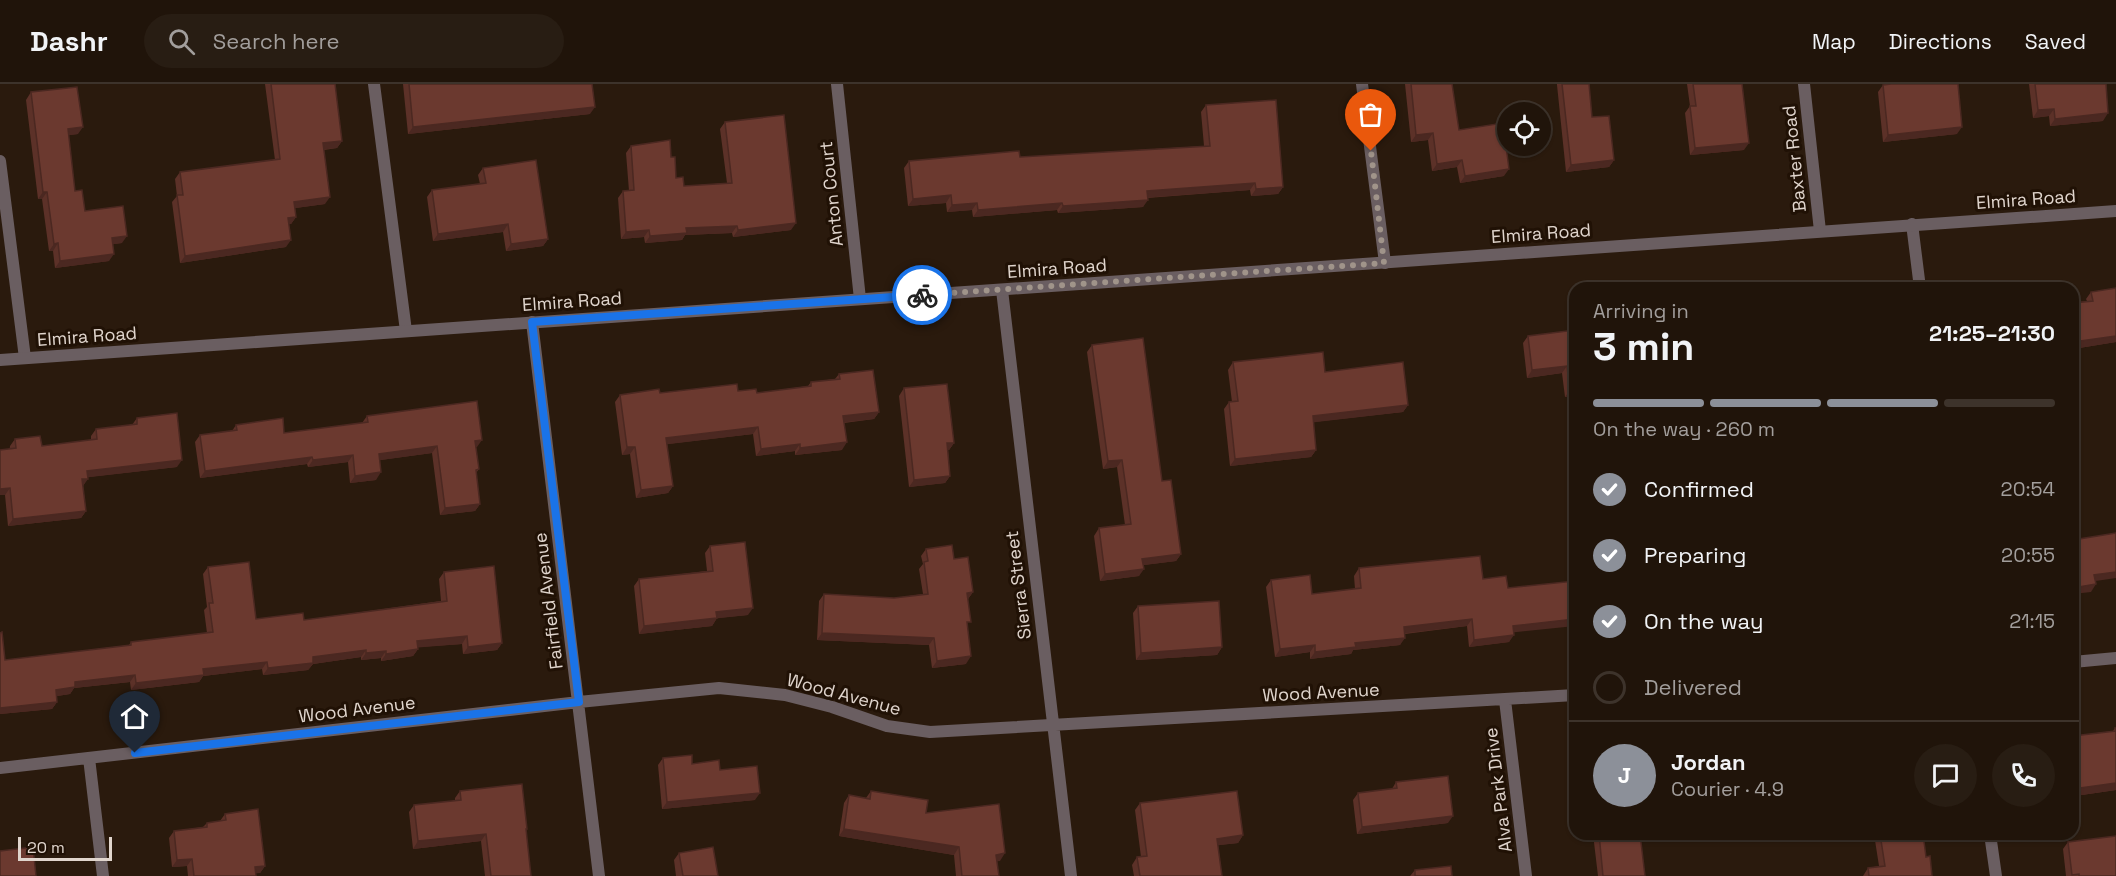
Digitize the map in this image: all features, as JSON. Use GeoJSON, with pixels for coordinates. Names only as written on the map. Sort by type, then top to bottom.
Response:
{"type":"FeatureCollection","features":[{"type":"Feature","properties":{"kind":"street"},"geometry":{"type":"LineString","coordinates":[[374,84],[406,331]]}},
{"type":"Feature","properties":{"kind":"street","name":"Anton Court"},"geometry":{"type":"LineString","coordinates":[[837,84],[860,299]]}},
{"type":"Feature","properties":{"kind":"street"},"geometry":{"type":"LineString","coordinates":[[1362,84],[1384,263]]}},
{"type":"Feature","properties":{"kind":"street","name":"Baxter Road"},"geometry":{"type":"LineString","coordinates":[[1804,84],[1820,231]]}},
{"type":"Feature","properties":{"kind":"street"},"geometry":{"type":"LineString","coordinates":[[0,161],[25,358]]}},
{"type":"Feature","properties":{"kind":"street","name":"Elmira Road"},"geometry":{"type":"LineString","coordinates":[[0,360],[2116,211]]}},
{"type":"Feature","properties":{"kind":"street"},"geometry":{"type":"LineString","coordinates":[[1912,224],[1919,282]]}},
{"type":"Feature","properties":{"kind":"street","name":"Sierra Street"},"geometry":{"type":"LineString","coordinates":[[1002,290],[1071,876]]}},
{"type":"Feature","properties":{"kind":"street","name":"Fairfield Avenue"},"geometry":{"type":"LineString","coordinates":[[532,322],[599,876]]}},
{"type":"Feature","properties":{"kind":"street"},"geometry":{"type":"LineString","coordinates":[[2079,661],[2116,658]]}},
{"type":"Feature","properties":{"kind":"street","name":"Wood Avenue"},"geometry":{"type":"LineString","coordinates":[[0,768],[719,688],[785,695],[832,707],[887,726],[930,732],[1569,696]]}},
{"type":"Feature","properties":{"kind":"street","name":"Alva Park Drive"},"geometry":{"type":"LineString","coordinates":[[1505,700],[1526,876]]}},
{"type":"Feature","properties":{"kind":"street"},"geometry":{"type":"LineString","coordinates":[[89,758],[103,876]]}},
{"type":"Feature","properties":{"kind":"street"},"geometry":{"type":"LineString","coordinates":[[1991,840],[1996,876]]}},
{"type":"Feature","properties":{"kind":"building"},"geometry":{"type":"Polygon","coordinates":[[[271,84],[335,84],[342,141],[323,143],[330,197],[294,202],[296,217],[288,218],[291,240],[185,256],[177,195],[183,195],[180,172],[280,159],[271,84]]]}},
{"type":"Feature","properties":{"kind":"building"},"geometry":{"type":"Polygon","coordinates":[[[409,84],[592,84],[595,107],[413,127],[409,84]]]}},
{"type":"Feature","properties":{"kind":"building"},"geometry":{"type":"Polygon","coordinates":[[[1411,84],[1452,84],[1459,130],[1497,124],[1497,156],[1507,156],[1509,169],[1465,176],[1462,160],[1437,164],[1433,133],[1416,135],[1411,84]]]}},
{"type":"Feature","properties":{"kind":"building"},"geometry":{"type":"Polygon","coordinates":[[[1562,84],[1589,84],[1592,117],[1609,116],[1614,160],[1571,165],[1562,84]]]}},
{"type":"Feature","properties":{"kind":"building"},"geometry":{"type":"Polygon","coordinates":[[[1693,84],[1742,84],[1749,143],[1695,148],[1690,106],[1696,106],[1693,84]]]}},
{"type":"Feature","properties":{"kind":"building"},"geometry":{"type":"Polygon","coordinates":[[[1958,84],[1962,127],[1888,135],[1883,85],[1958,84]]]}},
{"type":"Feature","properties":{"kind":"building"},"geometry":{"type":"Polygon","coordinates":[[[2035,84],[2106,84],[2108,113],[2055,119],[2054,109],[2038,110],[2035,84]]]}},
{"type":"Feature","properties":{"kind":"building"},"geometry":{"type":"Polygon","coordinates":[[[77,87],[83,127],[68,129],[75,191],[82,190],[85,211],[123,206],[127,236],[112,238],[114,254],[60,261],[58,243],[54,244],[47,192],[43,192],[31,92],[77,87]]]}},
{"type":"Feature","properties":{"kind":"building"},"geometry":{"type":"Polygon","coordinates":[[[1276,100],[1283,187],[1256,189],[1255,183],[1147,191],[1148,200],[1063,206],[1062,203],[978,210],[977,203],[952,205],[951,195],[913,199],[909,161],[1019,151],[1020,157],[1210,146],[1206,105],[1276,100]]]}},
{"type":"Feature","properties":{"kind":"building"},"geometry":{"type":"Polygon","coordinates":[[[784,115],[796,223],[738,230],[737,226],[686,228],[687,233],[650,236],[649,230],[626,232],[623,191],[634,190],[631,146],[670,140],[671,157],[675,157],[676,178],[683,177],[684,186],[732,183],[725,122],[784,115]]]}},
{"type":"Feature","properties":{"kind":"building"},"geometry":{"type":"Polygon","coordinates":[[[536,160],[548,239],[511,244],[508,224],[438,234],[432,190],[486,183],[483,168],[536,160]]]}},
{"type":"Feature","properties":{"kind":"building"},"geometry":{"type":"Polygon","coordinates":[[[2116,288],[2116,336],[2079,341],[2079,302],[2093,301],[2091,292],[2116,288]]]}},
{"type":"Feature","properties":{"kind":"building"},"geometry":{"type":"Polygon","coordinates":[[[1569,331],[1569,382],[1567,366],[1532,370],[1528,336],[1569,331]]]}},
{"type":"Feature","properties":{"kind":"building"},"geometry":{"type":"Polygon","coordinates":[[[1143,338],[1162,481],[1171,480],[1181,554],[1142,559],[1144,569],[1105,574],[1099,528],[1131,524],[1122,460],[1108,461],[1092,345],[1143,338]]]}},
{"type":"Feature","properties":{"kind":"building"},"geometry":{"type":"Polygon","coordinates":[[[1323,352],[1325,372],[1403,362],[1408,405],[1313,416],[1316,450],[1235,459],[1229,402],[1238,401],[1233,362],[1323,352]]]}},
{"type":"Feature","properties":{"kind":"building"},"geometry":{"type":"Polygon","coordinates":[[[873,370],[879,412],[843,416],[847,442],[800,448],[800,444],[761,449],[758,427],[666,438],[673,486],[641,490],[635,447],[627,447],[620,395],[659,389],[660,393],[737,384],[738,391],[756,389],[757,393],[811,386],[811,382],[840,379],[839,374],[873,370]]]}},
{"type":"Feature","properties":{"kind":"building"},"geometry":{"type":"Polygon","coordinates":[[[947,384],[954,443],[947,443],[950,476],[914,480],[904,388],[947,384]]]}},
{"type":"Feature","properties":{"kind":"building"},"geometry":{"type":"Polygon","coordinates":[[[477,401],[482,440],[475,441],[480,504],[445,508],[437,446],[379,454],[381,472],[355,476],[353,455],[313,460],[312,457],[205,471],[200,435],[237,430],[236,425],[283,418],[284,433],[368,422],[367,416],[477,401]]]}},
{"type":"Feature","properties":{"kind":"building"},"geometry":{"type":"Polygon","coordinates":[[[177,413],[182,460],[87,471],[88,479],[82,479],[86,511],[13,519],[10,488],[0,489],[0,450],[16,448],[15,439],[40,436],[42,446],[97,439],[96,429],[137,424],[137,418],[177,413]]]}},
{"type":"Feature","properties":{"kind":"building"},"geometry":{"type":"Polygon","coordinates":[[[2116,533],[2116,572],[2094,575],[2096,584],[2079,587],[2079,539],[2116,533]]]}},
{"type":"Feature","properties":{"kind":"building"},"geometry":{"type":"Polygon","coordinates":[[[745,542],[753,608],[716,612],[717,618],[644,626],[639,579],[713,571],[710,546],[745,542]]]}},
{"type":"Feature","properties":{"kind":"building"},"geometry":{"type":"Polygon","coordinates":[[[952,545],[954,559],[968,557],[973,592],[967,593],[971,622],[967,622],[971,656],[937,661],[934,638],[822,633],[824,594],[894,598],[928,594],[924,562],[928,561],[926,549],[952,545]]]}},
{"type":"Feature","properties":{"kind":"building"},"geometry":{"type":"Polygon","coordinates":[[[1480,556],[1483,579],[1506,576],[1508,588],[1569,582],[1569,620],[1513,626],[1514,635],[1474,640],[1472,619],[1404,627],[1405,638],[1355,643],[1356,647],[1315,652],[1315,645],[1280,649],[1271,580],[1310,575],[1312,594],[1361,588],[1359,568],[1480,556]]]}},
{"type":"Feature","properties":{"kind":"building"},"geometry":{"type":"Polygon","coordinates":[[[249,562],[256,619],[303,613],[304,620],[447,601],[444,572],[494,566],[502,643],[468,647],[467,636],[417,641],[418,649],[386,654],[386,651],[366,653],[366,650],[313,657],[313,663],[268,668],[267,662],[203,669],[204,675],[136,683],[135,675],[75,682],[75,687],[56,690],[57,702],[0,708],[0,633],[2,632],[5,660],[131,645],[131,642],[213,632],[209,603],[213,603],[208,567],[249,562]]]}},
{"type":"Feature","properties":{"kind":"building"},"geometry":{"type":"Polygon","coordinates":[[[1219,601],[1222,647],[1141,653],[1138,606],[1219,601]]]}},
{"type":"Feature","properties":{"kind":"building"},"geometry":{"type":"Polygon","coordinates":[[[2116,731],[2116,783],[2080,788],[2079,735],[2116,731]]]}},
{"type":"Feature","properties":{"kind":"building"},"geometry":{"type":"Polygon","coordinates":[[[692,755],[692,764],[719,760],[720,770],[757,766],[760,793],[667,802],[663,758],[692,755]]]}},
{"type":"Feature","properties":{"kind":"building"},"geometry":{"type":"Polygon","coordinates":[[[1448,776],[1453,816],[1362,827],[1358,793],[1397,788],[1396,782],[1448,776]]]}},
{"type":"Feature","properties":{"kind":"building"},"geometry":{"type":"Polygon","coordinates":[[[522,784],[531,876],[491,876],[486,834],[418,841],[414,805],[461,800],[460,791],[522,784]]]}},
{"type":"Feature","properties":{"kind":"building"},"geometry":{"type":"Polygon","coordinates":[[[871,791],[928,800],[926,813],[999,804],[1005,853],[996,855],[999,876],[962,876],[959,847],[844,829],[849,795],[870,799],[871,791]]]}},
{"type":"Feature","properties":{"kind":"building"},"geometry":{"type":"Polygon","coordinates":[[[1237,791],[1243,835],[1217,839],[1222,876],[1140,876],[1137,857],[1147,856],[1140,803],[1237,791]]]}},
{"type":"Feature","properties":{"kind":"building"},"geometry":{"type":"Polygon","coordinates":[[[258,809],[265,866],[255,867],[256,876],[194,876],[192,859],[177,860],[174,831],[207,827],[207,823],[226,820],[225,814],[258,809]]]}},
{"type":"Feature","properties":{"kind":"building"},"geometry":{"type":"Polygon","coordinates":[[[2116,836],[2116,876],[2072,875],[2068,842],[2116,836]]]}},
{"type":"Feature","properties":{"kind":"building"},"geometry":{"type":"Polygon","coordinates":[[[1600,840],[1641,840],[1645,876],[1603,876],[1600,840]]]}},
{"type":"Feature","properties":{"kind":"building"},"geometry":{"type":"Polygon","coordinates":[[[1881,840],[1924,840],[1926,857],[1930,856],[1932,876],[1869,876],[1868,868],[1885,866],[1881,840]]]}},
{"type":"Feature","properties":{"kind":"building"},"geometry":{"type":"Polygon","coordinates":[[[33,847],[36,876],[0,876],[0,851],[33,847]]]}},
{"type":"Feature","properties":{"kind":"building"},"geometry":{"type":"Polygon","coordinates":[[[713,847],[718,876],[683,876],[679,853],[713,847]]]}},
{"type":"Feature","properties":{"kind":"building"},"geometry":{"type":"Polygon","coordinates":[[[1451,866],[1452,876],[1415,876],[1415,870],[1451,866]]]}},
{"type":"Feature","properties":{"kind":"way so far"},"geometry":{"type":"LineString","coordinates":[[922,295],[1384,263],[1371,151]]}},
{"type":"Feature","properties":{"kind":"route"},"geometry":{"type":"LineString","coordinates":[[135,753],[579,702],[532,322],[922,295]]}}]}
